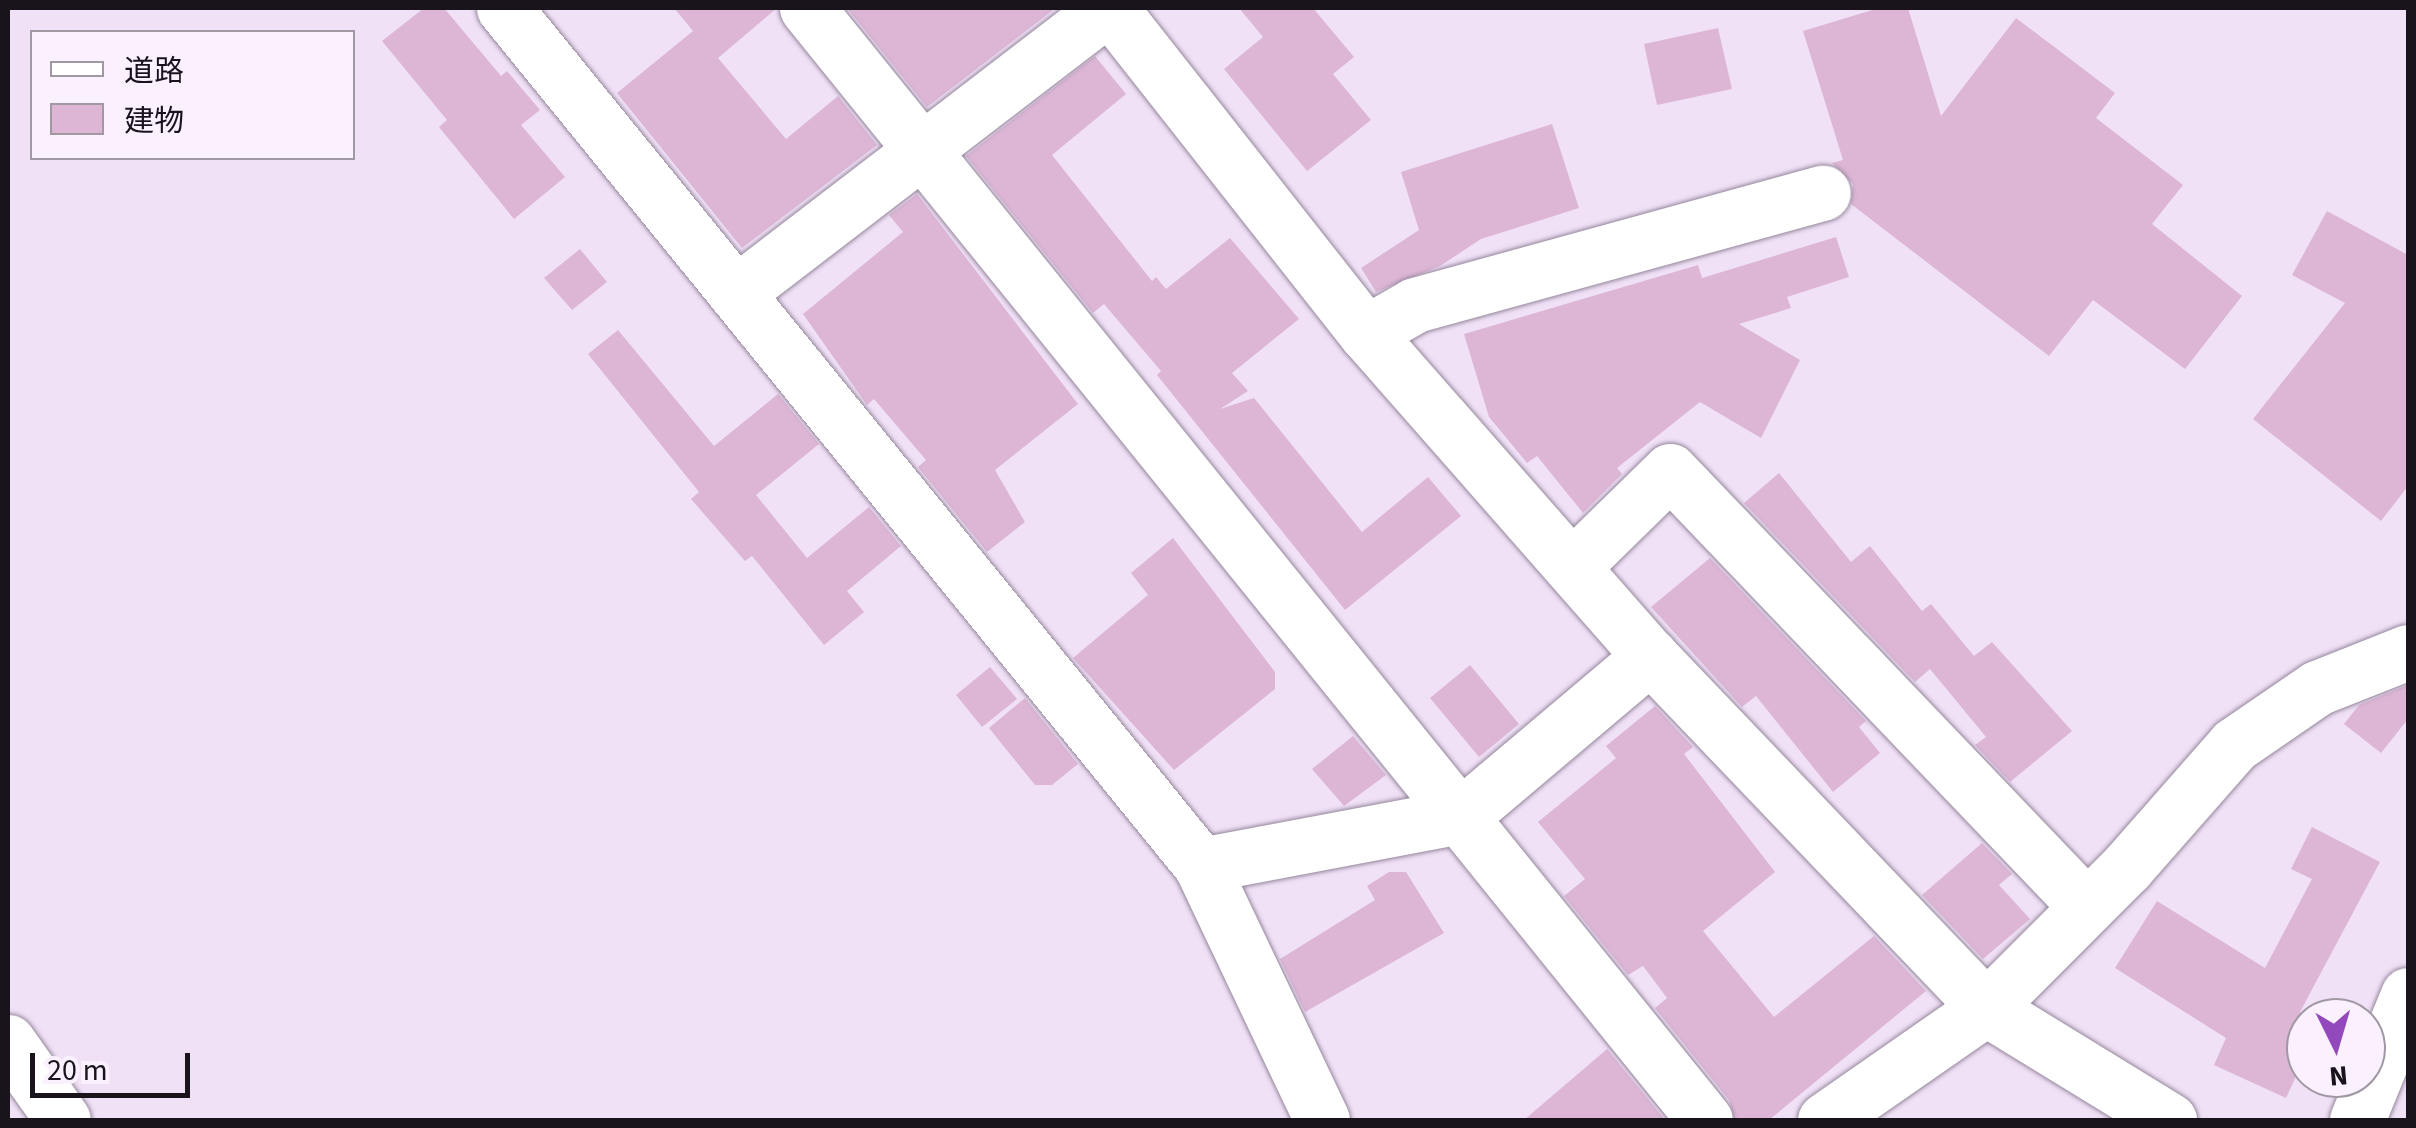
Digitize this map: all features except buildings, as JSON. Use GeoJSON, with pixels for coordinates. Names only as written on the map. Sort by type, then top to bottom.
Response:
{"type":"FeatureCollection","features":[{"type":"Feature","properties":{"kind":"street"},"geometry":{"type":"LineString","coordinates":[[504,8],[1201,865],[1322,1120]]}},
{"type":"Feature","properties":{"kind":"street"},"geometry":{"type":"LineString","coordinates":[[807,8],[1705,1120]]}},
{"type":"Feature","properties":{"kind":"street"},"geometry":{"type":"LineString","coordinates":[[736,294],[1108,8],[1366,333],[1650,656],[1986,1008],[2169,1120]]}},
{"type":"Feature","properties":{"kind":"street"},"geometry":{"type":"LineString","coordinates":[[1366,333],[1415,306],[1823,193]]}},
{"type":"Feature","properties":{"kind":"street"},"geometry":{"type":"LineString","coordinates":[[1572,566],[1670,472],[2087,907]]}},
{"type":"Feature","properties":{"kind":"street"},"geometry":{"type":"LineString","coordinates":[[1825,1120],[1986,1008],[2087,907],[2234,745],[2317,688],[2408,652]]}},
{"type":"Feature","properties":{"kind":"street"},"geometry":{"type":"LineString","coordinates":[[1201,865],[1461,816],[1650,656]]}},
{"type":"Feature","properties":{"kind":"street"},"geometry":{"type":"LineString","coordinates":[[2357,1120],[2408,995]]}},
{"type":"Feature","properties":{"kind":"street"},"geometry":{"type":"LineString","coordinates":[[8,1042],[63,1120]]}}]}
